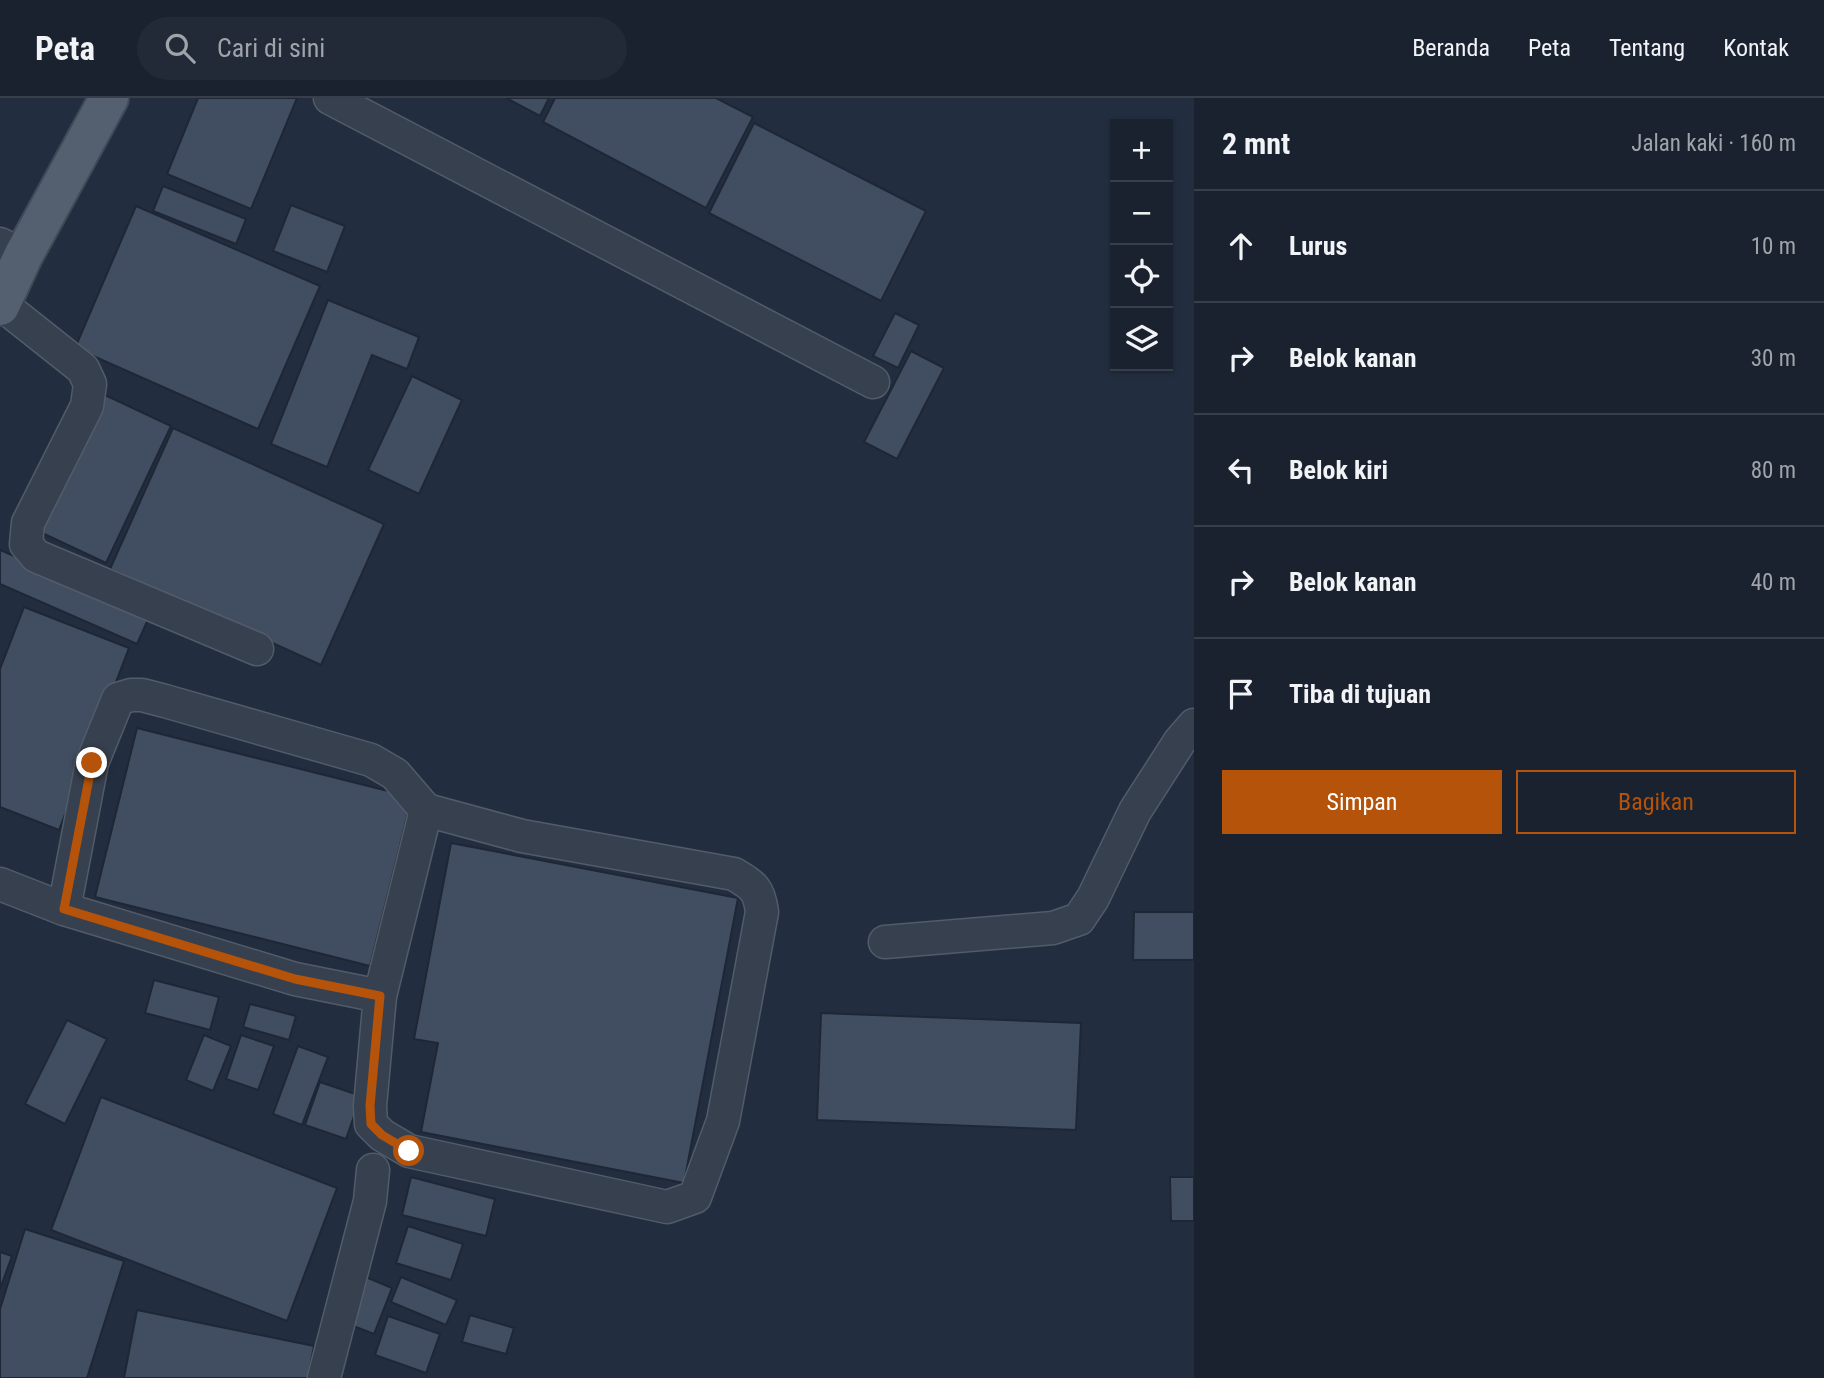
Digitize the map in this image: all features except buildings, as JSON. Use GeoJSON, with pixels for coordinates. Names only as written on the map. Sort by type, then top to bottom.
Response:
{"type":"FeatureCollection","features":[{"type":"Feature","properties":{"kind":"main road"},"geometry":{"type":"LineString","coordinates":[[0,305],[12,250],[109,98]]}},
{"type":"Feature","properties":{"kind":"street"},"geometry":{"type":"LineString","coordinates":[[330,98],[873,382]]}},
{"type":"Feature","properties":{"kind":"street"},"geometry":{"type":"LineString","coordinates":[[0,305],[83,369],[90,384],[88,406],[28,523],[26,544],[36,556],[257,649]]}},
{"type":"Feature","properties":{"kind":"street"},"geometry":{"type":"LineString","coordinates":[[64,909],[92,763],[118,699],[131,695],[153,698],[371,760],[395,774],[426,810],[522,836],[734,874],[755,888],[762,912],[723,1121],[695,1198],[667,1207],[409,1151],[382,1135],[371,1124],[370,1106],[380,996],[426,810]]}},
{"type":"Feature","properties":{"kind":"street"},"geometry":{"type":"LineString","coordinates":[[885,942],[1053,928],[1079,919],[1093,898],[1135,811],[1180,741],[1194,725]]}},
{"type":"Feature","properties":{"kind":"street"},"geometry":{"type":"LineString","coordinates":[[0,884],[64,909],[295,979],[380,996]]}},
{"type":"Feature","properties":{"kind":"street"},"geometry":{"type":"LineString","coordinates":[[324,1378],[370,1201],[373,1170]]}},
{"type":"Feature","properties":{"kind":"route"},"geometry":{"type":"LineString","coordinates":[[92,763],[64,909],[295,979],[380,996],[370,1106],[371,1124],[382,1135],[409,1151]]}}]}
